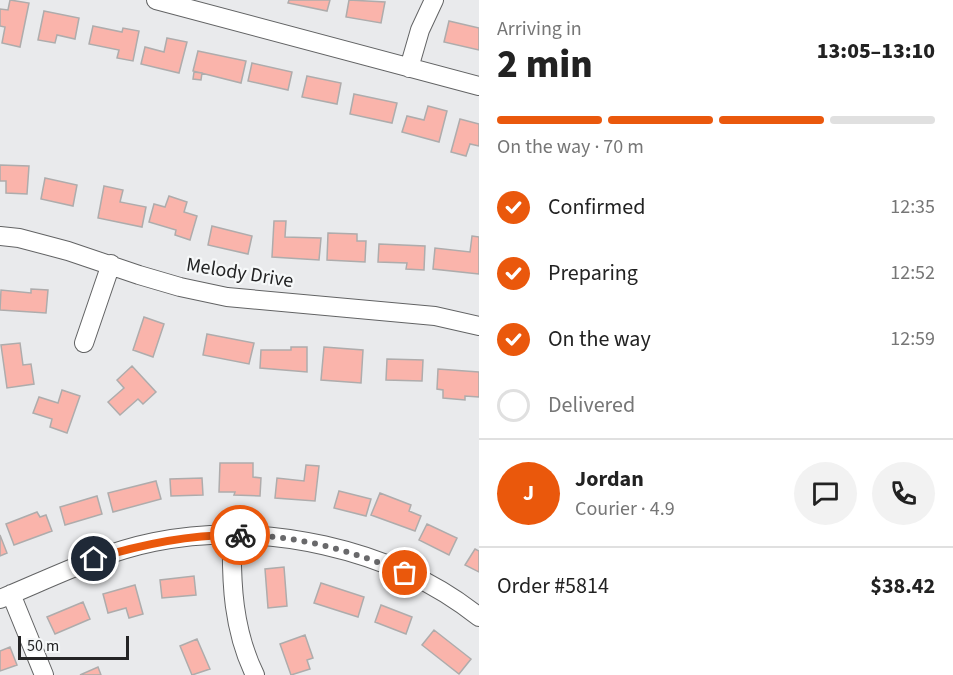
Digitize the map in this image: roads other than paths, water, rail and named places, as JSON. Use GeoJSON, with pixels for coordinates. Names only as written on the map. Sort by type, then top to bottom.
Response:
{"type":"FeatureCollection","features":[{"type":"Feature","properties":{"kind":"street"},"geometry":{"type":"LineString","coordinates":[[156,0],[479,86]]}},
{"type":"Feature","properties":{"kind":"street"},"geometry":{"type":"LineString","coordinates":[[409,68],[420,30],[434,0]]}},
{"type":"Feature","properties":{"kind":"street","name":"Melody Drive"},"geometry":{"type":"LineString","coordinates":[[0,236],[20,238],[68,250],[170,284],[227,297],[435,316],[479,326]]}},
{"type":"Feature","properties":{"kind":"street"},"geometry":{"type":"LineString","coordinates":[[84,343],[111,264]]}},
{"type":"Feature","properties":{"kind":"street"},"geometry":{"type":"LineString","coordinates":[[232,534],[231,574],[234,606],[243,645],[255,675]]}},
{"type":"Feature","properties":{"kind":"street"},"geometry":{"type":"LineString","coordinates":[[44,675],[5,596],[94,559],[154,542],[183,537],[232,534],[279,537],[369,558],[432,586],[479,617]]}}]}
